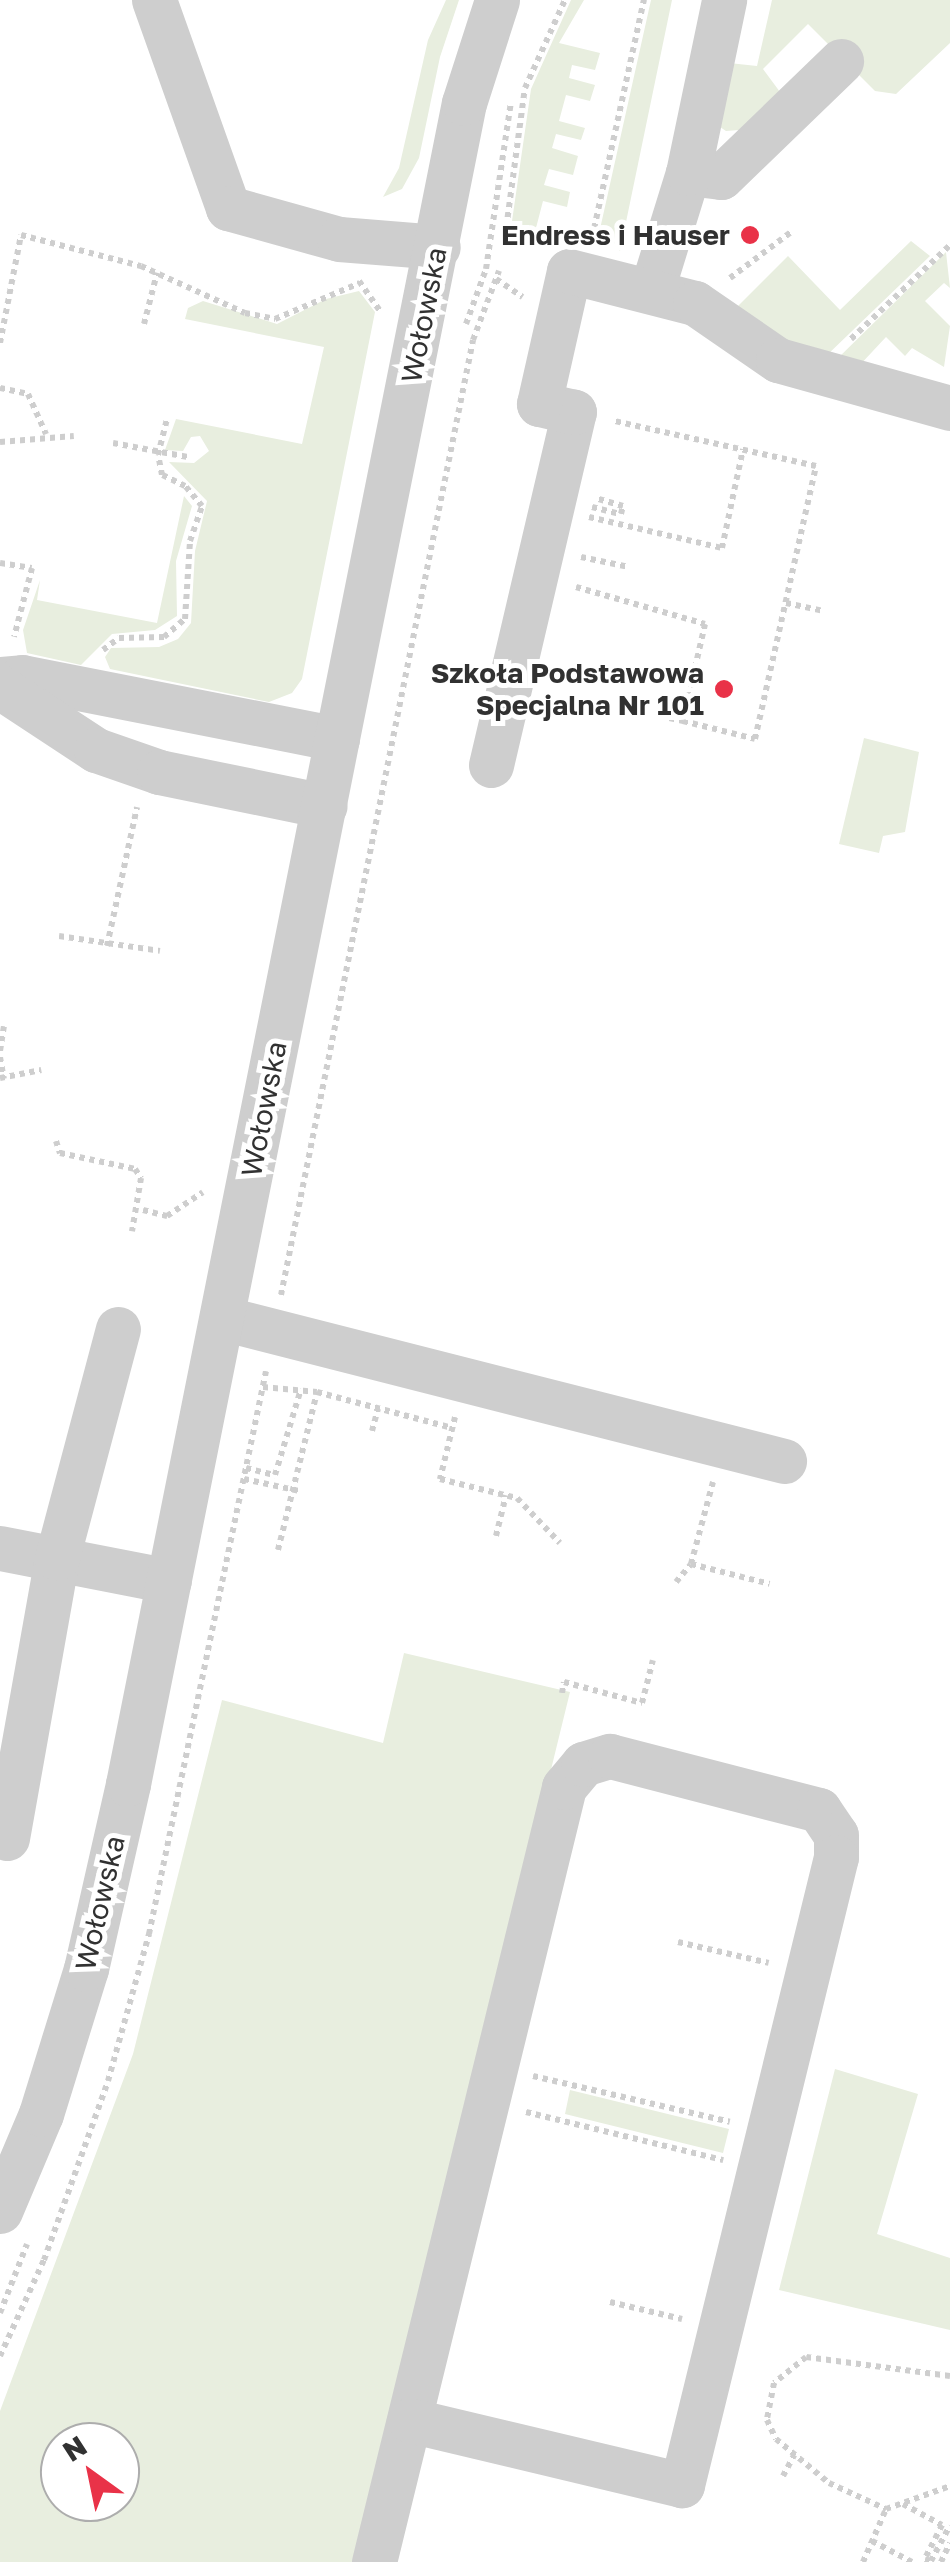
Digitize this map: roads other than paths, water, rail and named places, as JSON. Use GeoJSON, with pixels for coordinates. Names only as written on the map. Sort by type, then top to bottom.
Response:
{"type":"FeatureCollection","features":[{"type":"Feature","properties":{"kind":"street"},"geometry":{"type":"LineString","coordinates":[[154,0],[228,208],[339,239],[438,247]]}},
{"type":"Feature","properties":{"kind":"street","name":"Wołowska"},"geometry":{"type":"LineString","coordinates":[[0,2211],[41,2114],[86,1969],[169,1581],[464,103],[498,0]]}},
{"type":"Feature","properties":{"kind":"street"},"geometry":{"type":"LineString","coordinates":[[652,289],[688,173],[724,0]]}},
{"type":"Feature","properties":{"kind":"street"},"geometry":{"type":"LineString","coordinates":[[688,173],[721,177],[841,61]]}},
{"type":"Feature","properties":{"kind":"street"},"geometry":{"type":"LineString","coordinates":[[492,765],[561,552],[574,412],[539,404],[569,271],[652,289],[696,304],[778,360],[950,408]]}},
{"type":"Feature","properties":{"kind":"street"},"geometry":{"type":"LineString","coordinates":[[7,660],[22,677],[337,739]]}},
{"type":"Feature","properties":{"kind":"street"},"geometry":{"type":"LineString","coordinates":[[0,688],[112,755],[159,772],[325,806]]}},
{"type":"Feature","properties":{"kind":"street"},"geometry":{"type":"LineString","coordinates":[[222,1318],[784,1461]]}},
{"type":"Feature","properties":{"kind":"street"},"geometry":{"type":"LineString","coordinates":[[7,1838],[57,1558],[118,1329]]}},
{"type":"Feature","properties":{"kind":"street"},"geometry":{"type":"LineString","coordinates":[[0,1548],[169,1581]]}},
{"type":"Feature","properties":{"kind":"street"},"geometry":{"type":"LineString","coordinates":[[374,2562],[564,1787],[583,1764],[610,1756],[820,1810],[836,1835],[836,1857],[682,2485],[410,2420]]}},
{"type":"Feature","properties":{"kind":"place","name":"Endress i Hauser"},"geometry":{"type":"Point","coordinates":[750,235]}},
{"type":"Feature","properties":{"kind":"place","name":"Szkoła Podstawowa Specjalna Nr 101"},"geometry":{"type":"Point","coordinates":[724,689]}}]}
